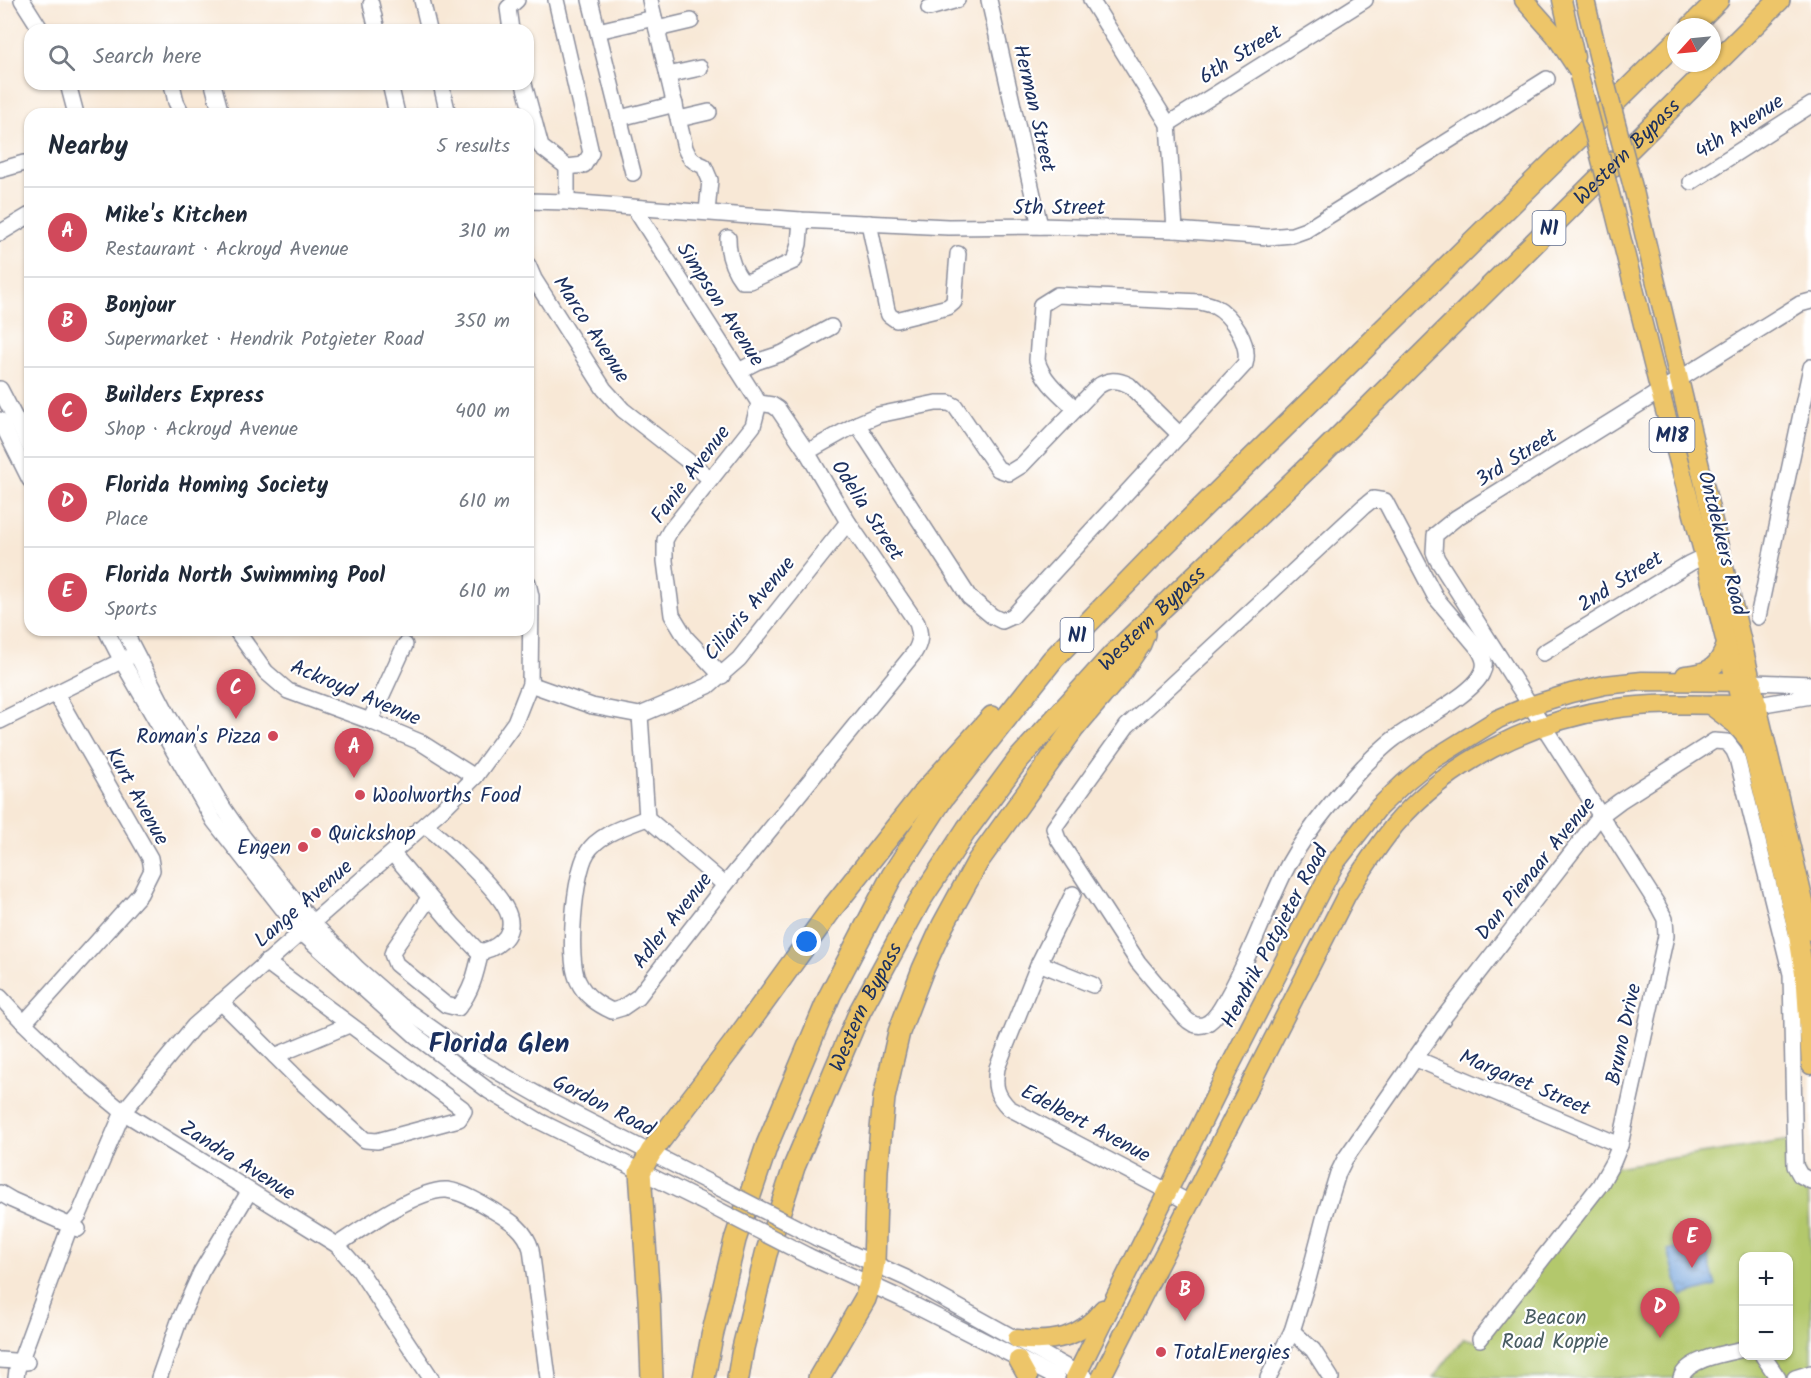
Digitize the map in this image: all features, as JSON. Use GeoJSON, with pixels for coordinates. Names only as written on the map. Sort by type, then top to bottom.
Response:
{"type":"FeatureCollection","features":[{"type":"Feature","properties":{"kind":"highway"},"geometry":{"type":"LineString","coordinates":[[1700,18],[1718,0]]}},
{"type":"Feature","properties":{"kind":"highway","name":"Western Bypass"},"geometry":{"type":"LineString","coordinates":[[738,1378],[766,1254],[795,1167],[860,1011],[919,902],[967,829],[1018,760],[1112,656],[1320,456],[1779,0]]}},
{"type":"Feature","properties":{"kind":"highway","name":"Western Bypass"},"geometry":{"type":"LineString","coordinates":[[704,1378],[711,1336],[735,1240],[767,1145],[830,995],[892,876],[936,809],[1053,659],[1156,553],[1667,51]]}},
{"type":"Feature","properties":{"kind":"highway"},"geometry":{"type":"LineString","coordinates":[[819,1378],[865,1299],[870,1284],[874,1262],[877,1170],[884,1098],[898,1032],[923,969],[978,861],[1073,729],[1118,676],[1140,644],[1150,620]]}},
{"type":"Feature","properties":{"kind":"highway"},"geometry":{"type":"LineString","coordinates":[[652,1378],[640,1172],[651,1152],[732,1046],[833,907],[925,791],[979,729],[1028,679],[1053,659]]}},
{"type":"Feature","properties":{"kind":"main road"},"geometry":{"type":"LineString","coordinates":[[1524,0],[1555,35],[1579,73]]}},
{"type":"Feature","properties":{"kind":"main road","name":"Ontdekkers Road"},"geometry":{"type":"LineString","coordinates":[[1562,0],[1660,392],[1713,552],[1726,645],[1744,682]]}},
{"type":"Feature","properties":{"kind":"main road","name":"Ontdekkers Road"},"geometry":{"type":"LineString","coordinates":[[1585,0],[1679,379],[1713,552],[1744,682],[1811,931]]}},
{"type":"Feature","properties":{"kind":"main road"},"geometry":{"type":"LineString","coordinates":[[1642,681],[1711,669],[1721,659],[1726,645]]}},
{"type":"Feature","properties":{"kind":"main road","name":"Hendrik Potgieter Road"},"geometry":{"type":"LineString","coordinates":[[1080,1376],[1126,1273],[1335,863],[1378,808],[1432,760],[1498,719],[1529,706],[1605,685],[1642,681],[1744,682]]}},
{"type":"Feature","properties":{"kind":"main road"},"geometry":{"type":"LineString","coordinates":[[1710,705],[1735,724],[1750,741]]}},
{"type":"Feature","properties":{"kind":"main road"},"geometry":{"type":"LineString","coordinates":[[1101,1378],[1347,894],[1372,855],[1396,825],[1446,778],[1483,754],[1543,726],[1583,714],[1611,709],[1750,705]]}},
{"type":"Feature","properties":{"kind":"main road","name":"Ontdekkers Road"},"geometry":{"type":"LineString","coordinates":[[1750,705],[1750,741],[1801,951],[1806,986],[1811,1065]]}},
{"type":"Feature","properties":{"kind":"main road"},"geometry":{"type":"LineString","coordinates":[[1017,1339],[1056,1340],[1082,1330],[1101,1311],[1126,1273]]}},
{"type":"Feature","properties":{"kind":"main road"},"geometry":{"type":"LineString","coordinates":[[1018,1360],[1028,1378]]}},
{"type":"Feature","properties":{"kind":"street"},"geometry":{"type":"LineString","coordinates":[[22,0],[37,24]]}},
{"type":"Feature","properties":{"kind":"street"},"geometry":{"type":"LineString","coordinates":[[422,0],[428,24]]}},
{"type":"Feature","properties":{"kind":"street"},"geometry":{"type":"LineString","coordinates":[[510,24],[508,8],[517,0]]}},
{"type":"Feature","properties":{"kind":"street"},"geometry":{"type":"LineString","coordinates":[[534,121],[541,147],[567,167],[584,165],[591,153],[556,0]]}},
{"type":"Feature","properties":{"kind":"street"},"geometry":{"type":"LineString","coordinates":[[590,0],[633,173]]}},
{"type":"Feature","properties":{"kind":"street"},"geometry":{"type":"LineString","coordinates":[[650,0],[687,154],[693,161],[704,166],[709,176],[706,212]]}},
{"type":"Feature","properties":{"kind":"street"},"geometry":{"type":"LineString","coordinates":[[929,8],[957,0]]}},
{"type":"Feature","properties":{"kind":"street","name":"Herman Street"},"geometry":{"type":"LineString","coordinates":[[989,0],[1040,226]]}},
{"type":"Feature","properties":{"kind":"street"},"geometry":{"type":"LineString","coordinates":[[1091,0],[1168,124],[1175,230]]}},
{"type":"Feature","properties":{"kind":"street","name":"6th Street"},"geometry":{"type":"LineString","coordinates":[[1168,124],[1365,0]]}},
{"type":"Feature","properties":{"kind":"street"},"geometry":{"type":"LineString","coordinates":[[371,4],[376,24]]}},
{"type":"Feature","properties":{"kind":"street"},"geometry":{"type":"LineString","coordinates":[[598,31],[691,21]]}},
{"type":"Feature","properties":{"kind":"street"},"geometry":{"type":"LineString","coordinates":[[668,75],[700,68]]}},
{"type":"Feature","properties":{"kind":"street","name":"5th Street"},"geometry":{"type":"LineString","coordinates":[[534,201],[801,220],[948,227],[1040,226],[1175,230],[1268,237],[1292,236],[1306,230],[1547,79]]}},
{"type":"Feature","properties":{"kind":"street"},"geometry":{"type":"LineString","coordinates":[[70,90],[74,108]]}},
{"type":"Feature","properties":{"kind":"street"},"geometry":{"type":"LineString","coordinates":[[173,90],[179,108]]}},
{"type":"Feature","properties":{"kind":"street"},"geometry":{"type":"LineString","coordinates":[[215,90],[219,108]]}},
{"type":"Feature","properties":{"kind":"street"},"geometry":{"type":"LineString","coordinates":[[391,90],[396,108]]}},
{"type":"Feature","properties":{"kind":"street"},"geometry":{"type":"LineString","coordinates":[[442,90],[447,108]]}},
{"type":"Feature","properties":{"kind":"street"},"geometry":{"type":"LineString","coordinates":[[526,90],[530,108]]}},
{"type":"Feature","properties":{"kind":"street"},"geometry":{"type":"LineString","coordinates":[[620,118],[675,104]]}},
{"type":"Feature","properties":{"kind":"street","name":"4th Avenue"},"geometry":{"type":"LineString","coordinates":[[1690,182],[1811,105]]}},
{"type":"Feature","properties":{"kind":"street"},"geometry":{"type":"LineString","coordinates":[[679,119],[709,112]]}},
{"type":"Feature","properties":{"kind":"street"},"geometry":{"type":"LineString","coordinates":[[0,170],[24,163]]}},
{"type":"Feature","properties":{"kind":"street"},"geometry":{"type":"LineString","coordinates":[[567,167],[567,202]]}},
{"type":"Feature","properties":{"kind":"street","name":"Simpson Avenue"},"geometry":{"type":"LineString","coordinates":[[635,208],[759,403]]}},
{"type":"Feature","properties":{"kind":"street"},"geometry":{"type":"LineString","coordinates":[[0,233],[24,219]]}},
{"type":"Feature","properties":{"kind":"street"},"geometry":{"type":"LineString","coordinates":[[729,238],[729,256],[739,277],[741,280],[750,281],[794,261],[799,244],[801,220]]}},
{"type":"Feature","properties":{"kind":"street"},"geometry":{"type":"LineString","coordinates":[[869,223],[887,310],[889,315],[896,320],[951,305],[955,300],[958,254]]}},
{"type":"Feature","properties":{"kind":"street","name":"Marco Avenue"},"geometry":{"type":"LineString","coordinates":[[534,279],[604,389],[623,410],[711,479]]}},
{"type":"Feature","properties":{"kind":"street"},"geometry":{"type":"LineString","coordinates":[[857,424],[969,597],[992,616],[1002,621],[1013,616],[1245,364],[1247,352],[1228,319],[1215,307],[1200,302],[1057,295],[1045,300],[1041,305],[1037,360],[1049,382],[1076,409]]}},
{"type":"Feature","properties":{"kind":"street","name":"3rd Street"},"geometry":{"type":"LineString","coordinates":[[1543,726],[1434,552],[1435,535],[1444,526],[1679,379],[1800,304],[1811,301]]}},
{"type":"Feature","properties":{"kind":"street"},"geometry":{"type":"LineString","coordinates":[[739,371],[756,362],[783,353],[831,327]]}},
{"type":"Feature","properties":{"kind":"street"},"geometry":{"type":"LineString","coordinates":[[1758,617],[1811,367]]}},
{"type":"Feature","properties":{"kind":"street"},"geometry":{"type":"LineString","coordinates":[[807,452],[878,415],[936,403],[949,403],[959,411],[998,469],[1009,473],[1022,465],[1096,387],[1104,382],[1119,380],[1129,385],[1180,435]]}},
{"type":"Feature","properties":{"kind":"street"},"geometry":{"type":"LineString","coordinates":[[0,389],[24,435]]}},
{"type":"Feature","properties":{"kind":"street","name":"Fanie Avenue"},"geometry":{"type":"LineString","coordinates":[[722,676],[686,638],[672,615],[665,561],[665,540],[753,426],[759,403]]}},
{"type":"Feature","properties":{"kind":"street","name":"Odelia Street"},"geometry":{"type":"LineString","coordinates":[[759,403],[772,405],[778,409],[807,452],[848,522],[917,623],[920,640],[914,653]]}},
{"type":"Feature","properties":{"kind":"street"},"geometry":{"type":"LineString","coordinates":[[0,420],[24,468]]}},
{"type":"Feature","properties":{"kind":"street"},"geometry":{"type":"LineString","coordinates":[[1373,499],[1385,501],[1436,598],[1484,657],[1485,664],[1481,676],[1445,706],[1394,738],[1365,766],[1331,805],[1306,838],[1284,873],[1221,1008],[1208,1024],[1194,1025],[1185,1018],[1125,943],[1055,834],[1056,823],[1127,726],[1373,499]]}},
{"type":"Feature","properties":{"kind":"street","name":"Ciliaris Avenue"},"geometry":{"type":"LineString","coordinates":[[640,715],[697,691],[722,676],[739,659],[848,522]]}},
{"type":"Feature","properties":{"kind":"street","name":"2nd Street"},"geometry":{"type":"LineString","coordinates":[[1543,653],[1713,552]]}},
{"type":"Feature","properties":{"kind":"street"},"geometry":{"type":"LineString","coordinates":[[1436,598],[1455,587]]}},
{"type":"Feature","properties":{"kind":"street","name":"Gordon Road"},"geometry":{"type":"LineString","coordinates":[[109,636],[214,821],[306,927],[409,1030],[489,1091],[539,1121],[1057,1378]]}},
{"type":"Feature","properties":{"kind":"street","name":"Gordon Road"},"geometry":{"type":"LineString","coordinates":[[127,636],[168,715],[224,809],[306,927],[383,991],[448,1041],[520,1086],[818,1238],[874,1262],[1017,1339],[1080,1376]]}},
{"type":"Feature","properties":{"kind":"street","name":"Ackroyd Avenue"},"geometry":{"type":"LineString","coordinates":[[240,636],[266,672],[288,691],[420,742],[474,777]]}},
{"type":"Feature","properties":{"kind":"street","name":"Lange Avenue"},"geometry":{"type":"LineString","coordinates":[[21,1370],[76,1224],[123,1112],[194,1026],[393,854],[474,777],[515,722],[530,684],[531,636]]}},
{"type":"Feature","properties":{"kind":"street"},"geometry":{"type":"LineString","coordinates":[[370,721],[405,645]]}},
{"type":"Feature","properties":{"kind":"street"},"geometry":{"type":"LineString","coordinates":[[0,721],[136,653]]}},
{"type":"Feature","properties":{"kind":"street","name":"Adler Avenue"},"geometry":{"type":"LineString","coordinates":[[647,818],[601,839],[588,851],[577,883],[574,918],[576,978],[592,1000],[612,1011],[622,1008],[638,997],[725,885],[914,653]]}},
{"type":"Feature","properties":{"kind":"street"},"geometry":{"type":"LineString","coordinates":[[1744,682],[1811,684]]}},
{"type":"Feature","properties":{"kind":"street"},"geometry":{"type":"LineString","coordinates":[[530,684],[592,706],[640,715],[647,818],[725,885]]}},
{"type":"Feature","properties":{"kind":"street","name":"Kurt Avenue"},"geometry":{"type":"LineString","coordinates":[[24,1023],[132,905],[148,882],[152,870],[150,858],[56,694]]}},
{"type":"Feature","properties":{"kind":"street"},"geometry":{"type":"LineString","coordinates":[[1750,705],[1811,696]]}},
{"type":"Feature","properties":{"kind":"street","name":"Bruno Drive"},"geometry":{"type":"LineString","coordinates":[[1479,1339],[1600,1185],[1613,1162],[1620,1144],[1667,929],[1662,912],[1543,726]]}},
{"type":"Feature","properties":{"kind":"street","name":"Dan Pienaar Avenue"},"geometry":{"type":"LineString","coordinates":[[1268,1378],[1292,1331],[1338,1173],[1352,1148],[1414,1058],[1600,816],[1714,741],[1727,742],[1734,751],[1791,974],[1795,1166],[1800,1175],[1811,1181]]}},
{"type":"Feature","properties":{"kind":"street"},"geometry":{"type":"LineString","coordinates":[[393,854],[471,945],[481,951],[492,948],[505,939],[509,932],[509,915],[483,879],[443,839],[425,825]]}},
{"type":"Feature","properties":{"kind":"street","name":"Edelbert Avenue"},"geometry":{"type":"LineString","coordinates":[[1073,894],[1039,963],[997,1068],[995,1083],[999,1097],[1009,1108],[1190,1203]]}},
{"type":"Feature","properties":{"kind":"street"},"geometry":{"type":"LineString","coordinates":[[429,898],[394,949],[392,954],[396,964],[446,1005],[458,1008],[467,997],[476,974],[481,951]]}},
{"type":"Feature","properties":{"kind":"street"},"geometry":{"type":"LineString","coordinates":[[221,1002],[365,1140],[377,1141],[462,1117],[464,1111],[462,1108],[266,962]]}},
{"type":"Feature","properties":{"kind":"street"},"geometry":{"type":"LineString","coordinates":[[1039,963],[1093,985]]}},
{"type":"Feature","properties":{"kind":"street","name":"Zandra Avenue"},"geometry":{"type":"LineString","coordinates":[[0,997],[77,1074],[123,1112],[337,1245],[359,1270],[431,1378]]}},
{"type":"Feature","properties":{"kind":"street"},"geometry":{"type":"LineString","coordinates":[[275,1056],[349,1025]]}},
{"type":"Feature","properties":{"kind":"street","name":"Margaret Street"},"geometry":{"type":"LineString","coordinates":[[1414,1058],[1620,1144]]}},
{"type":"Feature","properties":{"kind":"street"},"geometry":{"type":"LineString","coordinates":[[337,1245],[369,1223],[428,1193],[441,1190],[461,1194],[509,1219],[524,1232],[531,1249],[548,1378]]}},
{"type":"Feature","properties":{"kind":"street"},"geometry":{"type":"LineString","coordinates":[[159,1378],[179,1321],[201,1272],[249,1192]]}},
{"type":"Feature","properties":{"kind":"street"},"geometry":{"type":"LineString","coordinates":[[0,1193],[12,1200],[76,1224]]}},
{"type":"Feature","properties":{"kind":"street"},"geometry":{"type":"LineString","coordinates":[[1292,1331],[1307,1344],[1331,1378]]}},
{"type":"Feature","properties":{"kind":"street"},"geometry":{"type":"LineString","coordinates":[[1680,1378],[1697,1362],[1739,1350]]}},
{"type":"Feature","properties":{"kind":"street"},"geometry":{"type":"LineString","coordinates":[[0,1360],[21,1370]]}},
{"type":"Feature","properties":{"kind":"street"},"geometry":{"type":"LineString","coordinates":[[1766,1360],[1778,1378]]}},
{"type":"Feature","properties":{"kind":"street"},"geometry":{"type":"LineString","coordinates":[[0,1367],[21,1370]]}},
{"type":"Feature","properties":{"kind":"street"},"geometry":{"type":"LineString","coordinates":[[1795,1378],[1811,1373]]}},
{"type":"Feature","properties":{"kind":"green space","name":"Beacon Road Koppie"},"geometry":{"type":"Polygon","coordinates":[[[1791,1140],[1808,1183],[1811,1378],[1433,1378],[1464,1338],[1479,1342],[1615,1167],[1791,1140]]]}},
{"type":"Feature","properties":{"kind":"water"},"geometry":{"type":"Polygon","coordinates":[[[1703,1241],[1716,1286],[1681,1296],[1668,1250],[1703,1241]]]}},
{"type":"Feature","properties":{"kind":"place","name":"Builders Express"},"geometry":{"type":"Point","coordinates":[236,719]}},
{"type":"Feature","properties":{"kind":"place","name":"Roman's Pizza"},"geometry":{"type":"Point","coordinates":[273,736]}},
{"type":"Feature","properties":{"kind":"place","name":"Mike's Kitchen"},"geometry":{"type":"Point","coordinates":[354,778]}},
{"type":"Feature","properties":{"kind":"place","name":"Woolworths Food"},"geometry":{"type":"Point","coordinates":[360,795]}},
{"type":"Feature","properties":{"kind":"place","name":"Quickshop"},"geometry":{"type":"Point","coordinates":[316,833]}},
{"type":"Feature","properties":{"kind":"place","name":"Engen"},"geometry":{"type":"Point","coordinates":[303,847]}},
{"type":"Feature","properties":{"kind":"place","name":"Florida North Swimming Pool"},"geometry":{"type":"Point","coordinates":[1692,1268]}},
{"type":"Feature","properties":{"kind":"place","name":"Bonjour"},"geometry":{"type":"Point","coordinates":[1185,1321]}},
{"type":"Feature","properties":{"kind":"place","name":"Florida Homing Society"},"geometry":{"type":"Point","coordinates":[1660,1338]}},
{"type":"Feature","properties":{"kind":"place","name":"TotalEnergies"},"geometry":{"type":"Point","coordinates":[1161,1352]}},
{"type":"Feature","properties":{"kind":"district","name":"Florida Glen"},"geometry":{"type":"Point","coordinates":[499,1043]}}]}
